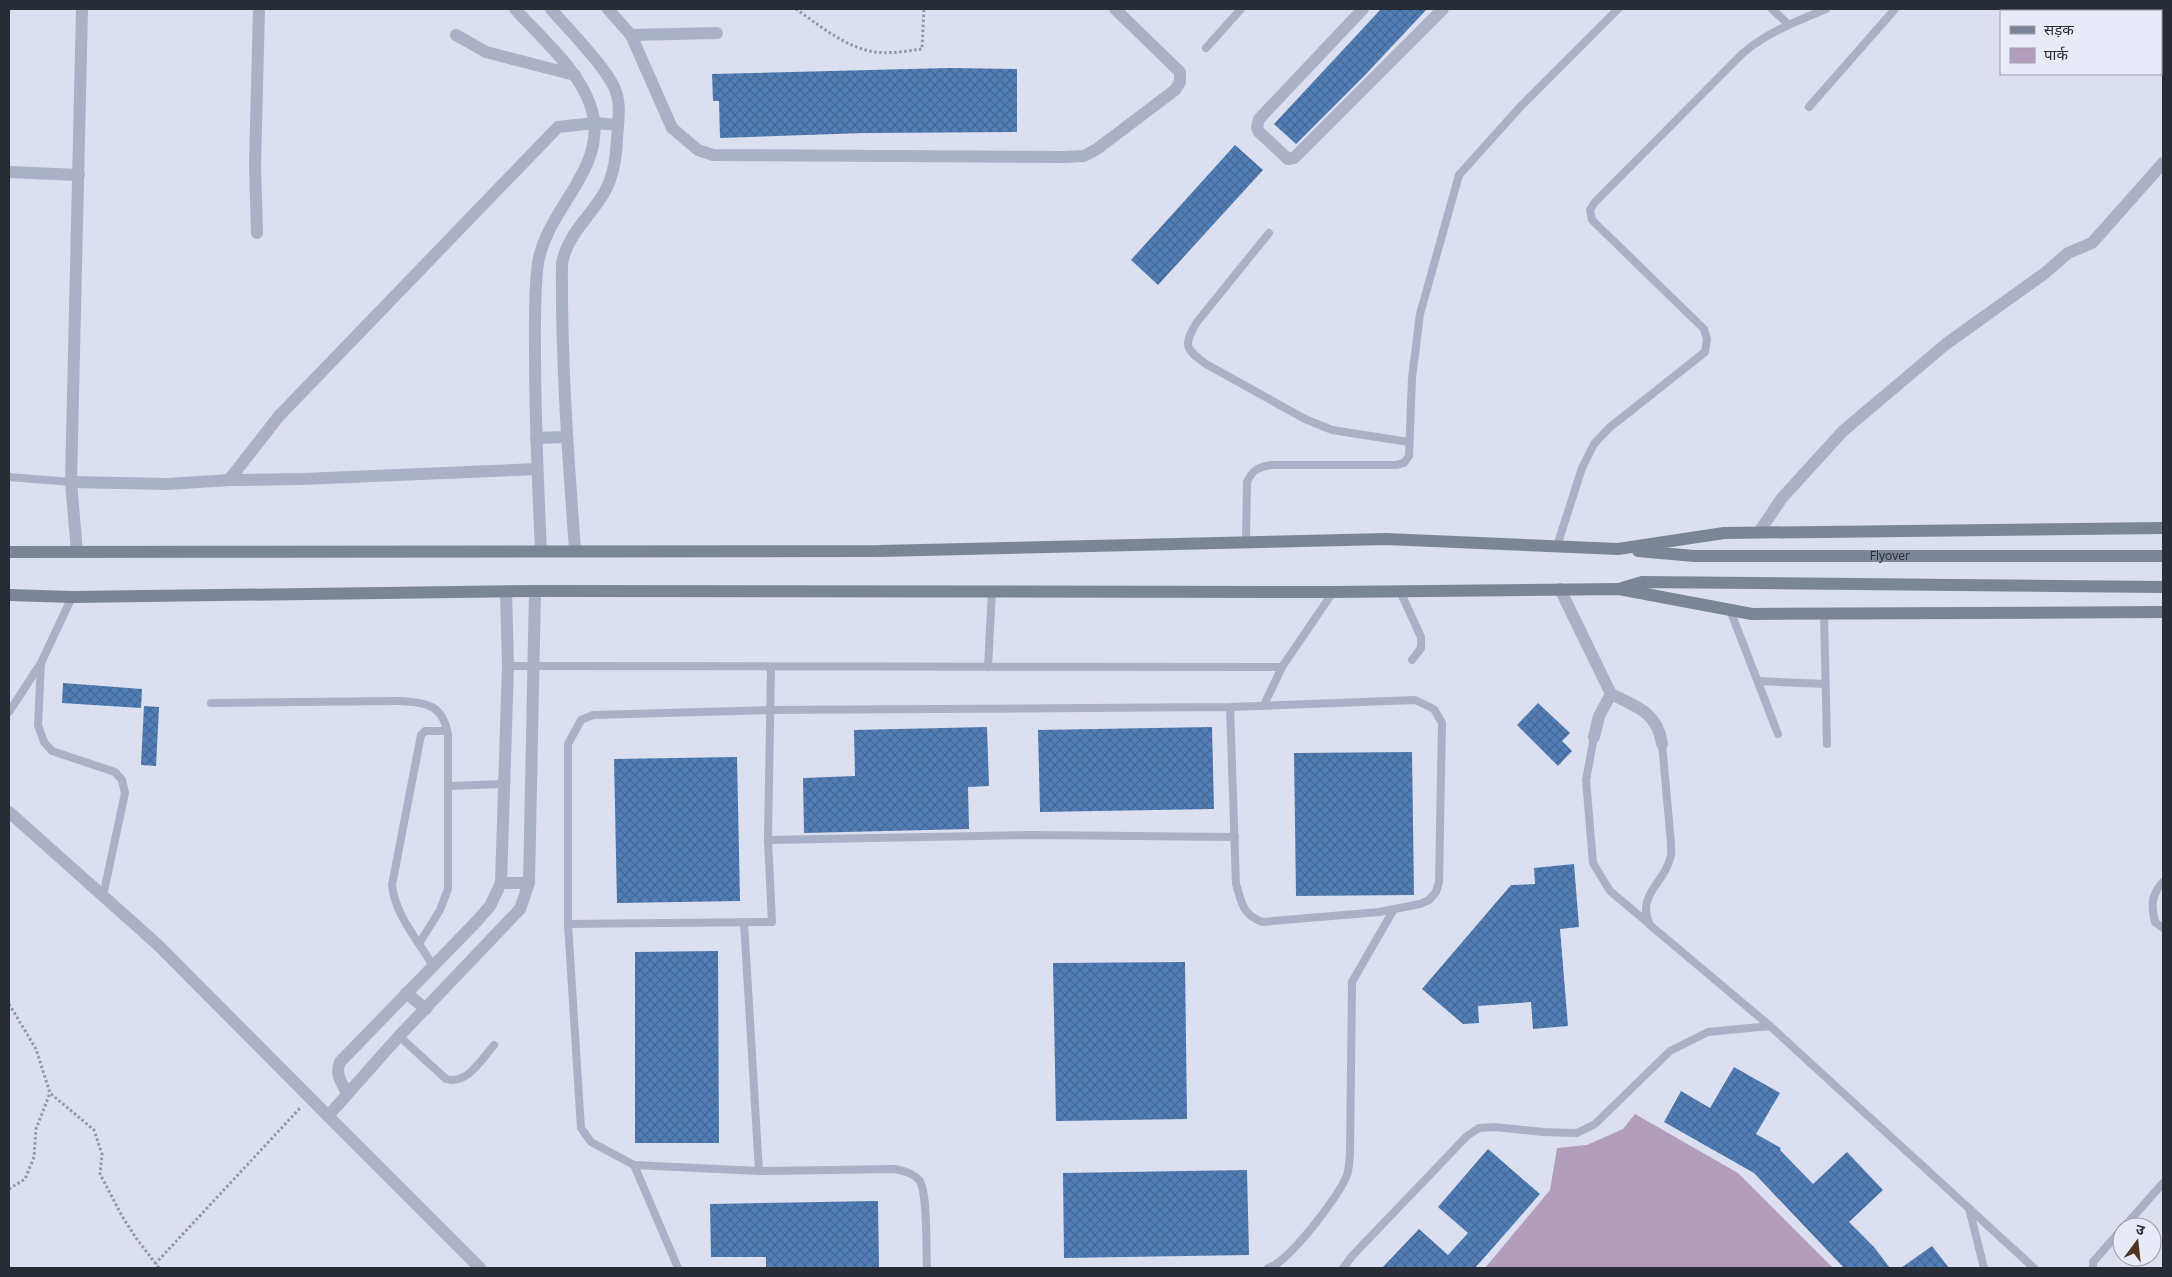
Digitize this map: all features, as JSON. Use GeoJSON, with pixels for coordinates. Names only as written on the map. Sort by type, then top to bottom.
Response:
{"type":"FeatureCollection","features":[{"type":"Feature","properties":{"kind":"main road"},"geometry":{"type":"LineString","coordinates":[[9,552],[879,551],[1386,539],[1618,549],[1724,533],[2163,528]]}},
{"type":"Feature","properties":{"kind":"main road","name":"Flyover"},"geometry":{"type":"LineString","coordinates":[[1618,549],[1694,556],[2163,556]]}},
{"type":"Feature","properties":{"kind":"main road"},"geometry":{"type":"LineString","coordinates":[[1619,589],[1642,582],[2163,587]]}},
{"type":"Feature","properties":{"kind":"main road"},"geometry":{"type":"LineString","coordinates":[[9,596],[72,597],[506,591],[1333,592],[1560,588],[1619,589],[1752,614],[2163,612]]}},
{"type":"Feature","properties":{"kind":"street"},"geometry":{"type":"LineString","coordinates":[[77,552],[71,482],[82,9]]}},
{"type":"Feature","properties":{"kind":"street"},"geometry":{"type":"LineString","coordinates":[[257,233],[255,120],[258,9]]}},
{"type":"Feature","properties":{"kind":"street"},"geometry":{"type":"LineString","coordinates":[[515,9],[575,75],[592,108],[595,123],[595,145],[590,160],[549,228],[538,262],[535,303],[536,438],[541,551]]}},
{"type":"Feature","properties":{"kind":"street"},"geometry":{"type":"LineString","coordinates":[[550,9],[609,77],[616,91],[618,103],[618,125],[613,170],[607,184],[564,252],[562,264],[562,339],[566,437],[575,550]]}},
{"type":"Feature","properties":{"kind":"street"},"geometry":{"type":"LineString","coordinates":[[608,9],[631,34],[672,128],[698,150],[712,155],[1065,158],[1084,156],[1097,149],[1175,90],[1180,82],[1180,72],[1115,9]]}},
{"type":"Feature","properties":{"kind":"street"},"geometry":{"type":"LineString","coordinates":[[1363,9],[1259,119],[1257,128],[1259,132],[1288,159],[1294,158],[1443,9]]}},
{"type":"Feature","properties":{"kind":"street"},"geometry":{"type":"LineString","coordinates":[[631,34],[717,33]]}},
{"type":"Feature","properties":{"kind":"street"},"geometry":{"type":"LineString","coordinates":[[456,35],[486,52],[575,75]]}},
{"type":"Feature","properties":{"kind":"street"},"geometry":{"type":"LineString","coordinates":[[229,480],[280,416],[558,127],[595,123],[618,125]]}},
{"type":"Feature","properties":{"kind":"street"},"geometry":{"type":"LineString","coordinates":[[1759,532],[1782,498],[1843,431],[1946,344],[2045,273],[2068,254],[2092,244],[2163,163]]}},
{"type":"Feature","properties":{"kind":"street"},"geometry":{"type":"LineString","coordinates":[[9,172],[79,175]]}},
{"type":"Feature","properties":{"kind":"street"},"geometry":{"type":"LineString","coordinates":[[536,438],[566,437]]}},
{"type":"Feature","properties":{"kind":"street"},"geometry":{"type":"LineString","coordinates":[[71,482],[134,485],[229,480],[303,480],[537,469]]}},
{"type":"Feature","properties":{"kind":"street"},"geometry":{"type":"LineString","coordinates":[[1560,588],[1611,694],[1640,708],[1656,723],[1662,744]]}},
{"type":"Feature","properties":{"kind":"street"},"geometry":{"type":"LineString","coordinates":[[348,1093],[338,1076],[337,1070],[340,1062],[490,906],[501,883],[508,666],[506,591]]}},
{"type":"Feature","properties":{"kind":"street"},"geometry":{"type":"LineString","coordinates":[[328,1116],[399,1036],[520,909],[529,883],[535,591]]}},
{"type":"Feature","properties":{"kind":"street"},"geometry":{"type":"LineString","coordinates":[[1594,737],[1599,716],[1611,694]]}},
{"type":"Feature","properties":{"kind":"street"},"geometry":{"type":"LineString","coordinates":[[9,812],[158,945],[480,1268]]}},
{"type":"Feature","properties":{"kind":"street"},"geometry":{"type":"LineString","coordinates":[[501,883],[529,883]]}},
{"type":"Feature","properties":{"kind":"street"},"geometry":{"type":"LineString","coordinates":[[406,994],[426,1009]]}},
{"type":"Feature","properties":{"kind":"lane"},"geometry":{"type":"LineString","coordinates":[[1206,48],[1241,9]]}},
{"type":"Feature","properties":{"kind":"lane"},"geometry":{"type":"LineString","coordinates":[[1246,542],[1247,482],[1250,474],[1259,467],[1271,465],[1396,465],[1404,463],[1409,456],[1412,378],[1420,314],[1459,174],[1521,106],[1618,9]]}},
{"type":"Feature","properties":{"kind":"lane"},"geometry":{"type":"LineString","coordinates":[[1772,9],[1788,24]]}},
{"type":"Feature","properties":{"kind":"lane"},"geometry":{"type":"LineString","coordinates":[[1557,546],[1582,468],[1594,444],[1609,428],[1705,352],[1707,339],[1704,329],[1592,220],[1590,210],[1595,202],[1743,53],[1761,39],[1788,24],[1826,9]]}},
{"type":"Feature","properties":{"kind":"lane"},"geometry":{"type":"LineString","coordinates":[[1809,107],[1895,9]]}},
{"type":"Feature","properties":{"kind":"lane"},"geometry":{"type":"LineString","coordinates":[[1269,233],[1197,322],[1188,336],[1188,348],[1192,354],[1206,364],[1314,423],[1332,430],[1409,442]]}},
{"type":"Feature","properties":{"kind":"lane"},"geometry":{"type":"LineString","coordinates":[[9,477],[71,482]]}},
{"type":"Feature","properties":{"kind":"lane"},"geometry":{"type":"LineString","coordinates":[[988,667],[992,591]]}},
{"type":"Feature","properties":{"kind":"lane"},"geometry":{"type":"LineString","coordinates":[[1400,591],[1421,637],[1421,648],[1412,660]]}},
{"type":"Feature","properties":{"kind":"lane"},"geometry":{"type":"LineString","coordinates":[[1264,705],[1282,667],[1333,592]]}},
{"type":"Feature","properties":{"kind":"lane"},"geometry":{"type":"LineString","coordinates":[[9,712],[41,663],[72,597]]}},
{"type":"Feature","properties":{"kind":"lane"},"geometry":{"type":"LineString","coordinates":[[1730,610],[1778,734]]}},
{"type":"Feature","properties":{"kind":"lane"},"geometry":{"type":"LineString","coordinates":[[1824,613],[1827,744]]}},
{"type":"Feature","properties":{"kind":"lane"},"geometry":{"type":"LineString","coordinates":[[41,663],[38,725],[44,742],[52,751],[115,772],[122,780],[125,793],[103,896]]}},
{"type":"Feature","properties":{"kind":"lane"},"geometry":{"type":"LineString","coordinates":[[508,666],[1282,667]]}},
{"type":"Feature","properties":{"kind":"lane"},"geometry":{"type":"LineString","coordinates":[[568,924],[772,922],[768,840],[772,667]]}},
{"type":"Feature","properties":{"kind":"lane"},"geometry":{"type":"LineString","coordinates":[[1758,681],[1825,684]]}},
{"type":"Feature","properties":{"kind":"lane"},"geometry":{"type":"LineString","coordinates":[[927,1268],[925,1194],[921,1181],[913,1174],[895,1169],[759,1171],[634,1165],[591,1142],[581,1128],[568,924],[568,744],[581,720],[593,715],[770,710],[1230,707],[1415,700],[1434,709],[1442,723],[1439,882],[1436,892],[1429,900],[1379,912],[1262,922],[1251,918],[1245,910],[1236,884],[1230,707]]}},
{"type":"Feature","properties":{"kind":"lane"},"geometry":{"type":"LineString","coordinates":[[211,703],[417,702],[440,712],[444,718],[447,731],[448,889],[440,910],[420,942]]}},
{"type":"Feature","properties":{"kind":"lane"},"geometry":{"type":"LineString","coordinates":[[433,966],[420,942],[398,910],[394,900],[392,885],[421,735],[425,731],[447,731]]}},
{"type":"Feature","properties":{"kind":"lane"},"geometry":{"type":"LineString","coordinates":[[1594,737],[1586,780],[1593,864],[1610,891],[1770,1026],[2034,1268]]}},
{"type":"Feature","properties":{"kind":"lane"},"geometry":{"type":"LineString","coordinates":[[1650,925],[1646,915],[1646,904],[1651,891],[1670,859],[1671,843],[1662,744]]}},
{"type":"Feature","properties":{"kind":"lane"},"geometry":{"type":"LineString","coordinates":[[448,786],[504,784]]}},
{"type":"Feature","properties":{"kind":"lane"},"geometry":{"type":"LineString","coordinates":[[768,840],[1032,835],[1235,837]]}},
{"type":"Feature","properties":{"kind":"lane"},"geometry":{"type":"LineString","coordinates":[[2163,882],[2156,889],[2152,900],[2155,922],[2163,928]]}},
{"type":"Feature","properties":{"kind":"lane"},"geometry":{"type":"LineString","coordinates":[[1268,1268],[1274,1267],[1297,1247],[1347,1175],[1350,1155],[1352,982],[1394,909]]}},
{"type":"Feature","properties":{"kind":"lane"},"geometry":{"type":"LineString","coordinates":[[744,922],[759,1171]]}},
{"type":"Feature","properties":{"kind":"lane"},"geometry":{"type":"LineString","coordinates":[[1342,1268],[1467,1136],[1479,1128],[1494,1127],[1577,1133],[1595,1124],[1670,1051],[1684,1043],[1708,1032],[1770,1026]]}},
{"type":"Feature","properties":{"kind":"lane"},"geometry":{"type":"LineString","coordinates":[[399,1036],[446,1079],[453,1081],[466,1076],[494,1045]]}},
{"type":"Feature","properties":{"kind":"lane"},"geometry":{"type":"LineString","coordinates":[[634,1165],[678,1268]]}},
{"type":"Feature","properties":{"kind":"lane"},"geometry":{"type":"LineString","coordinates":[[2133,1217],[2163,1182]]}},
{"type":"Feature","properties":{"kind":"lane"},"geometry":{"type":"LineString","coordinates":[[1969,1208],[1984,1268]]}},
{"type":"Feature","properties":{"kind":"lane"},"geometry":{"type":"LineString","coordinates":[[2093,1268],[2092,1262],[2112,1240]]}},
{"type":"Feature","properties":{"kind":"path"},"geometry":{"type":"LineString","coordinates":[[796,9],[827,31],[859,48],[875,52],[893,53],[922,49],[924,9]]}},
{"type":"Feature","properties":{"kind":"path"},"geometry":{"type":"LineString","coordinates":[[9,1004],[36,1049],[50,1093],[94,1130],[102,1154],[100,1174],[122,1216],[159,1268]]}},
{"type":"Feature","properties":{"kind":"path"},"geometry":{"type":"LineString","coordinates":[[9,1189],[25,1179],[34,1157],[36,1129],[50,1093]]}},
{"type":"Feature","properties":{"kind":"path"},"geometry":{"type":"LineString","coordinates":[[155,1264],[310,1097]]}},
{"type":"Feature","properties":{"kind":"green space"},"geometry":{"type":"Polygon","coordinates":[[[1635,1114],[1738,1173],[1833,1268],[1485,1268],[1550,1190],[1557,1148],[1587,1145],[1623,1129],[1635,1114]]]}},
{"type":"Feature","properties":{"kind":"building"},"geometry":{"type":"Polygon","coordinates":[[[1381,9],[1427,9],[1296,144],[1274,124],[1381,9]]]}},
{"type":"Feature","properties":{"kind":"building"},"geometry":{"type":"Polygon","coordinates":[[[949,68],[1017,69],[1017,132],[864,133],[720,138],[719,101],[713,101],[712,74],[949,68]]]}},
{"type":"Feature","properties":{"kind":"building"},"geometry":{"type":"Polygon","coordinates":[[[1235,145],[1263,170],[1158,285],[1131,260],[1235,145]]]}},
{"type":"Feature","properties":{"kind":"building"},"geometry":{"type":"Polygon","coordinates":[[[63,683],[142,689],[141,708],[62,703],[63,683]]]}},
{"type":"Feature","properties":{"kind":"building"},"geometry":{"type":"Polygon","coordinates":[[[1538,703],[1570,733],[1562,741],[1572,751],[1558,766],[1517,725],[1538,703]]]}},
{"type":"Feature","properties":{"kind":"building"},"geometry":{"type":"Polygon","coordinates":[[[144,706],[159,707],[156,766],[141,765],[144,706]]]}},
{"type":"Feature","properties":{"kind":"building"},"geometry":{"type":"Polygon","coordinates":[[[987,727],[989,786],[968,787],[969,829],[804,833],[803,778],[855,776],[854,730],[987,727]]]}},
{"type":"Feature","properties":{"kind":"building"},"geometry":{"type":"Polygon","coordinates":[[[1212,727],[1214,809],[1040,812],[1038,730],[1212,727]]]}},
{"type":"Feature","properties":{"kind":"building"},"geometry":{"type":"Polygon","coordinates":[[[1412,752],[1414,895],[1296,896],[1294,753],[1412,752]]]}},
{"type":"Feature","properties":{"kind":"building"},"geometry":{"type":"Polygon","coordinates":[[[737,757],[740,901],[617,903],[614,759],[737,757]]]}},
{"type":"Feature","properties":{"kind":"building"},"geometry":{"type":"Polygon","coordinates":[[[1574,864],[1579,927],[1560,929],[1568,1026],[1533,1029],[1531,1002],[1478,1006],[1479,1023],[1463,1024],[1422,989],[1511,885],[1535,884],[1534,868],[1574,864]]]}},
{"type":"Feature","properties":{"kind":"building"},"geometry":{"type":"Polygon","coordinates":[[[718,951],[719,1143],[635,1143],[635,952],[718,951]]]}},
{"type":"Feature","properties":{"kind":"building"},"geometry":{"type":"Polygon","coordinates":[[[1185,962],[1187,1119],[1056,1121],[1053,963],[1185,962]]]}},
{"type":"Feature","properties":{"kind":"building"},"geometry":{"type":"Polygon","coordinates":[[[1734,1067],[1780,1093],[1756,1134],[1781,1148],[1780,1150],[1813,1184],[1847,1152],[1883,1190],[1849,1222],[1874,1247],[1890,1268],[1844,1268],[1754,1173],[1664,1122],[1681,1091],[1710,1108],[1734,1067]]]}},
{"type":"Feature","properties":{"kind":"building"},"geometry":{"type":"Polygon","coordinates":[[[1488,1149],[1540,1194],[1475,1268],[1382,1268],[1419,1229],[1448,1255],[1468,1233],[1438,1207],[1488,1149]]]}},
{"type":"Feature","properties":{"kind":"building"},"geometry":{"type":"Polygon","coordinates":[[[1247,1170],[1249,1255],[1064,1258],[1063,1173],[1247,1170]]]}},
{"type":"Feature","properties":{"kind":"building"},"geometry":{"type":"Polygon","coordinates":[[[878,1201],[879,1268],[766,1268],[766,1257],[711,1257],[710,1204],[878,1201]]]}},
{"type":"Feature","properties":{"kind":"building"},"geometry":{"type":"Polygon","coordinates":[[[1932,1246],[1949,1268],[1901,1268],[1932,1246]]]}}]}
